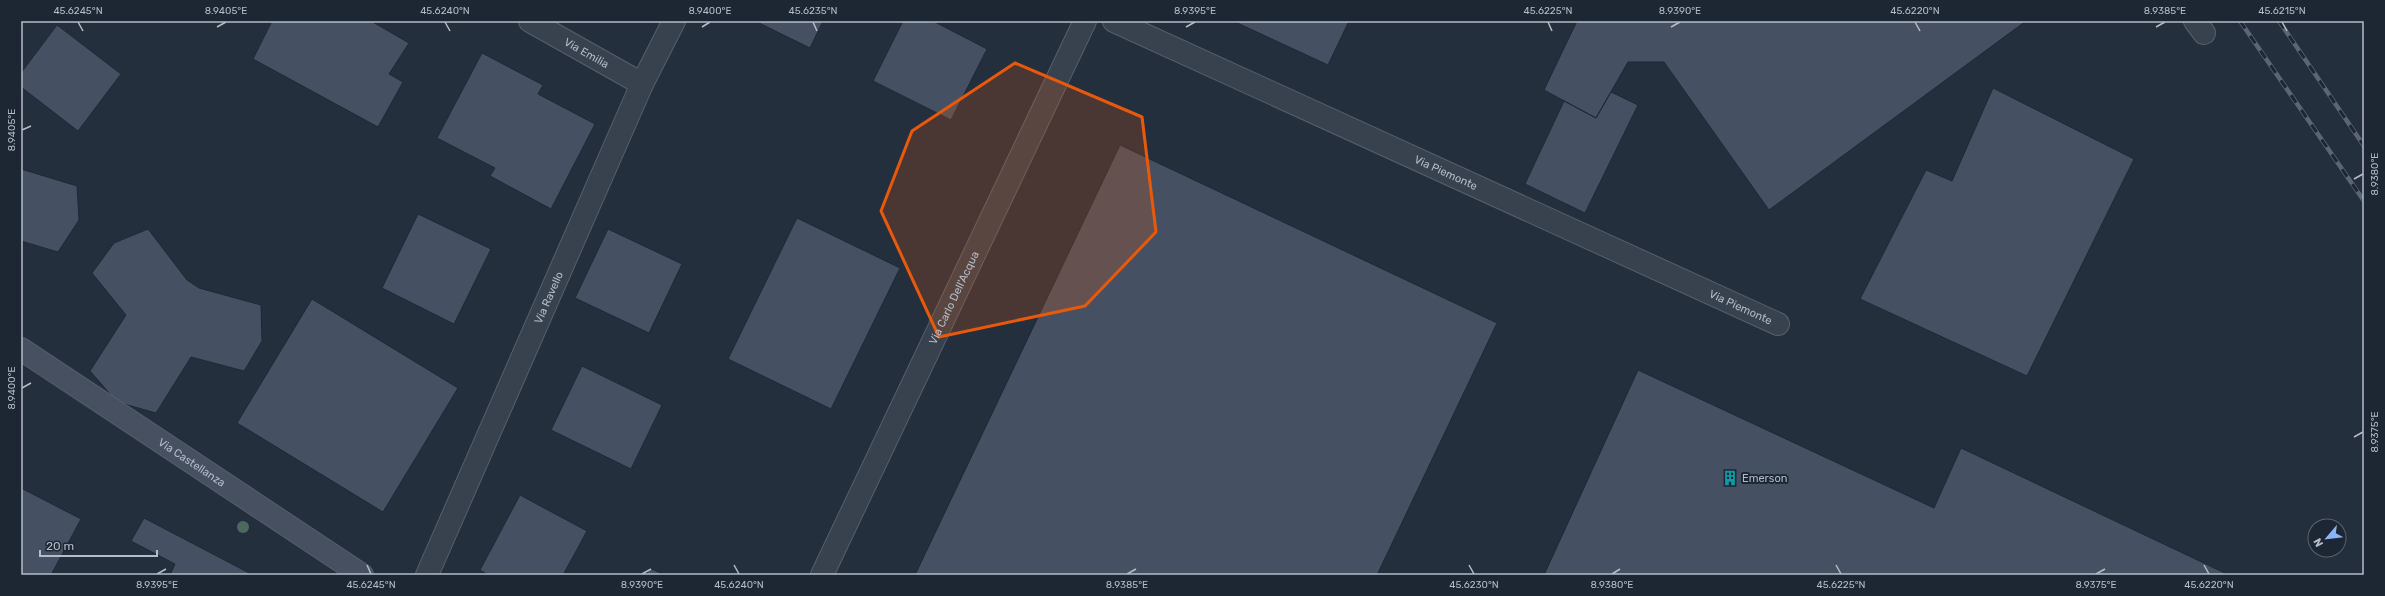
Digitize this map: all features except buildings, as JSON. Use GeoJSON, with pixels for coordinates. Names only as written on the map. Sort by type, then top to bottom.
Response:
{"type":"FeatureCollection","features":[{"type":"Feature","properties":{"kind":"street","name":"Via Emilia"},"geometry":{"type":"LineString","coordinates":[[530,21],[642,84]]}},
{"type":"Feature","properties":{"kind":"street","name":"Via Ravello"},"geometry":{"type":"LineString","coordinates":[[427,575],[642,84],[674,21]]}},
{"type":"Feature","properties":{"kind":"street","name":"Via Carlo Dell'Acqua"},"geometry":{"type":"LineString","coordinates":[[822,575],[1085,21]]}},
{"type":"Feature","properties":{"kind":"street","name":"Via Piemonte"},"geometry":{"type":"LineString","coordinates":[[1114,21],[1778,324]]}},
{"type":"Feature","properties":{"kind":"street","name":"Via Castellanza"},"geometry":{"type":"LineString","coordinates":[[21,349],[362,575]]}},
{"type":"Feature","properties":{"kind":"highlighted area"},"geometry":{"type":"Polygon","coordinates":[[[1015,63],[1142,117],[1156,232],[1085,306],[939,337],[881,211],[912,131],[1015,63]]]}},
{"type":"Feature","properties":{"kind":"railway"},"geometry":{"type":"LineString","coordinates":[[2240,21],[2364,201]]}},
{"type":"Feature","properties":{"kind":"railway"},"geometry":{"type":"LineString","coordinates":[[2279,21],[2364,146]]}},
{"type":"Feature","properties":{"kind":"place","name":"Emerson"},"geometry":{"type":"Point","coordinates":[1730,478]}}]}
